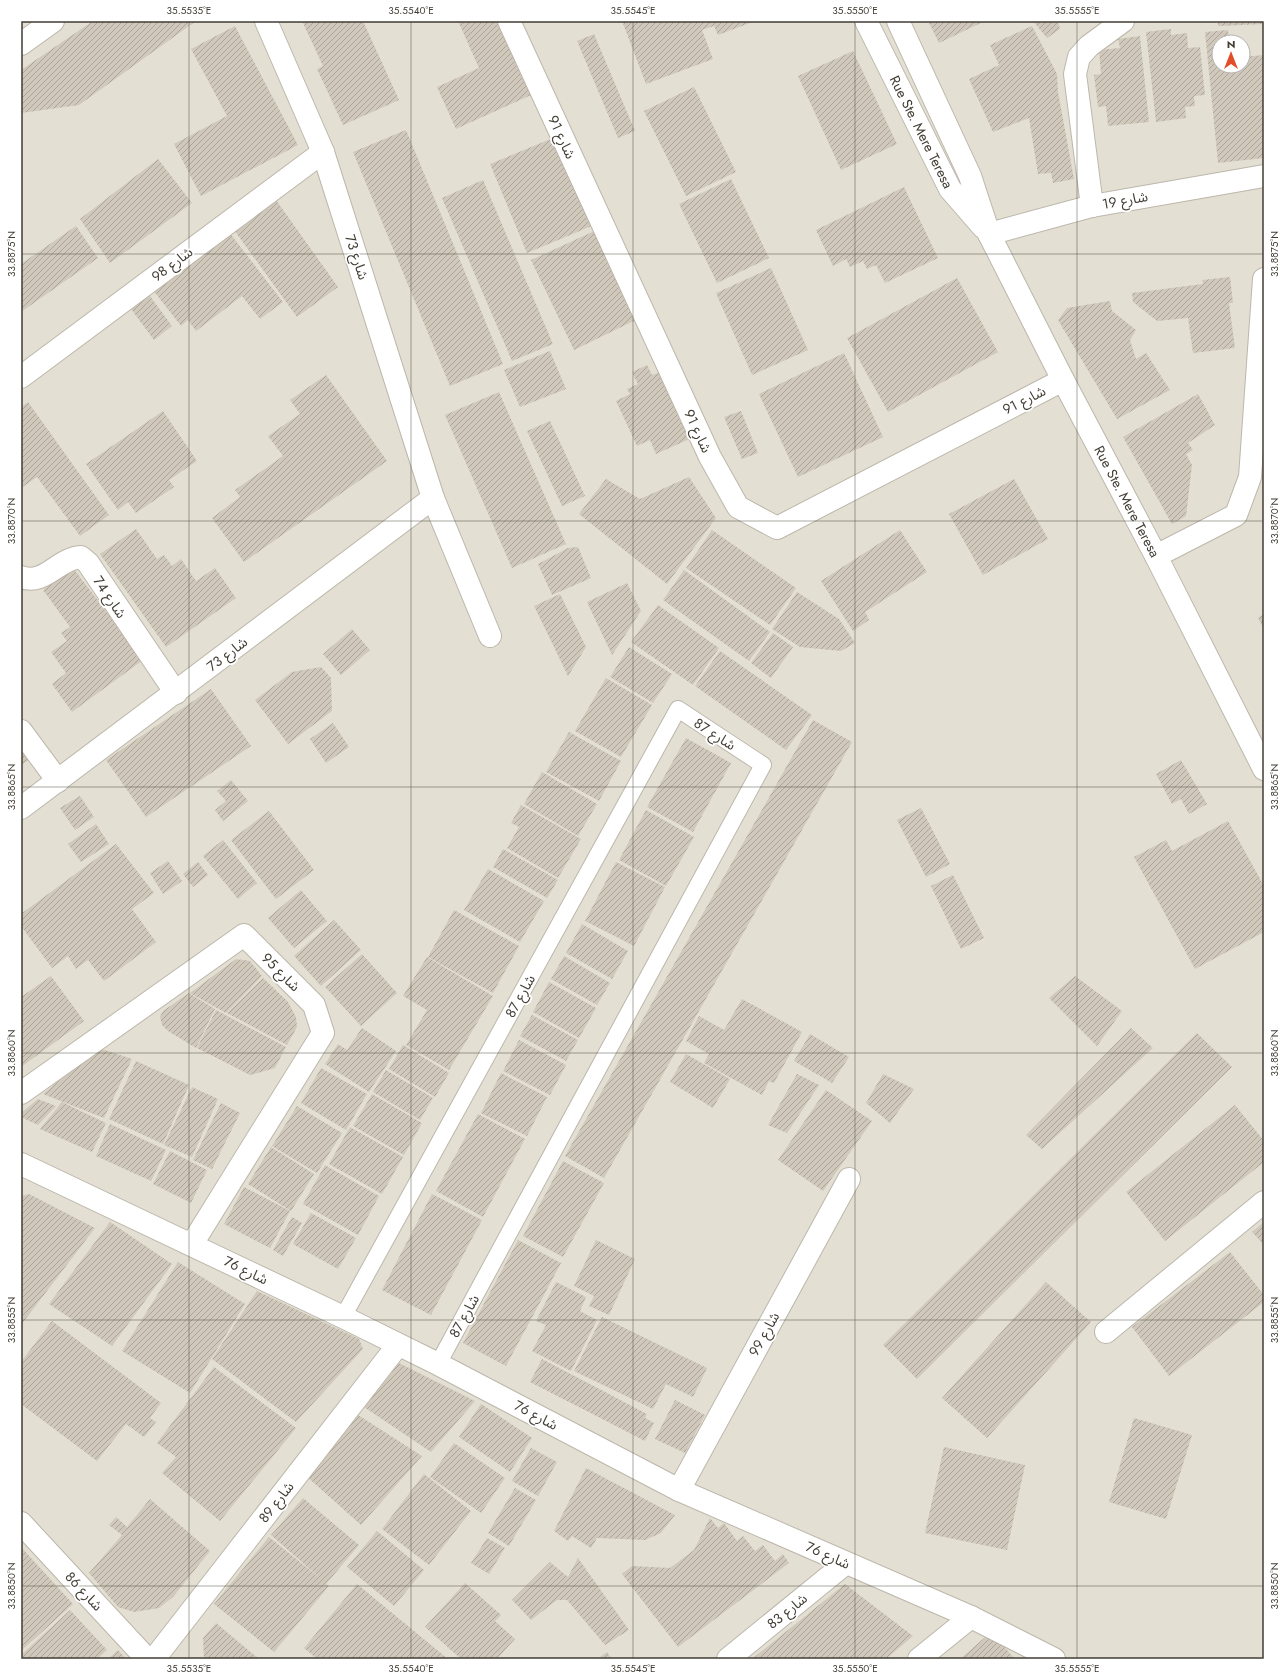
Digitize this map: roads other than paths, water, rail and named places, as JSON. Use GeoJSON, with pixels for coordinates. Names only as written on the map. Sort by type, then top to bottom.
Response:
{"type":"FeatureCollection","features":[{"type":"Feature","properties":{"kind":"street"},"geometry":{"type":"LineString","coordinates":[[21,44],[53,21]]}},
{"type":"Feature","properties":{"kind":"street","name":"شارع 73"},"geometry":{"type":"LineString","coordinates":[[266,21],[324,152],[433,498],[490,636]]}},
{"type":"Feature","properties":{"kind":"street","name":"شارع 91"},"geometry":{"type":"LineString","coordinates":[[509,21],[710,457],[738,507],[777,528],[1063,380]]}},
{"type":"Feature","properties":{"kind":"street","name":"Rue Ste. Mere Teresa"},"geometry":{"type":"LineString","coordinates":[[866,21],[950,189],[988,234]]}},
{"type":"Feature","properties":{"kind":"street","name":"Rue Ste. Mere Teresa"},"geometry":{"type":"LineString","coordinates":[[898,21],[970,176],[988,234],[1156,556],[1264,769]]}},
{"type":"Feature","properties":{"kind":"street"},"geometry":{"type":"LineString","coordinates":[[1092,206],[1075,74],[1079,57],[1089,46],[1123,21]]}},
{"type":"Feature","properties":{"kind":"street","name":"شارع 98"},"geometry":{"type":"LineString","coordinates":[[21,377],[324,152]]}},
{"type":"Feature","properties":{"kind":"street","name":"شارع 19"},"geometry":{"type":"LineString","coordinates":[[988,234],[1092,206],[1264,176]]}},
{"type":"Feature","properties":{"kind":"street"},"geometry":{"type":"LineString","coordinates":[[1156,556],[1236,515],[1250,476],[1264,279]]}},
{"type":"Feature","properties":{"kind":"street","name":"شارع 73"},"geometry":{"type":"LineString","coordinates":[[21,808],[176,693],[433,498]]}},
{"type":"Feature","properties":{"kind":"street","name":"شارع 74"},"geometry":{"type":"LineString","coordinates":[[21,577],[29,580],[39,578],[73,558],[81,557],[88,563],[176,693]]}},
{"type":"Feature","properties":{"kind":"street"},"geometry":{"type":"LineString","coordinates":[[21,731],[58,781]]}},
{"type":"Feature","properties":{"kind":"street","name":"شارع 95"},"geometry":{"type":"LineString","coordinates":[[21,1093],[244,935],[314,1006],[323,1033],[192,1244]]}},
{"type":"Feature","properties":{"kind":"street","name":"شارع 76"},"geometry":{"type":"LineString","coordinates":[[21,1164],[344,1317],[438,1364],[679,1490],[971,1617],[1054,1659]]}},
{"type":"Feature","properties":{"kind":"street","name":"شارع 99"},"geometry":{"type":"LineString","coordinates":[[679,1490],[849,1179]]}},
{"type":"Feature","properties":{"kind":"street"},"geometry":{"type":"LineString","coordinates":[[1106,1332],[1264,1202]]}},
{"type":"Feature","properties":{"kind":"street","name":"شارع 89"},"geometry":{"type":"LineString","coordinates":[[154,1659],[398,1345]]}},
{"type":"Feature","properties":{"kind":"street","name":"شارع 86"},"geometry":{"type":"LineString","coordinates":[[21,1523],[147,1659]]}},
{"type":"Feature","properties":{"kind":"street","name":"شارع 83"},"geometry":{"type":"LineString","coordinates":[[728,1659],[846,1563]]}},
{"type":"Feature","properties":{"kind":"street"},"geometry":{"type":"LineString","coordinates":[[919,1659],[971,1617]]}},
{"type":"Feature","properties":{"kind":"lane","name":"شارع 87"},"geometry":{"type":"LineString","coordinates":[[344,1317],[678,709],[763,765],[438,1364]]}}]}
